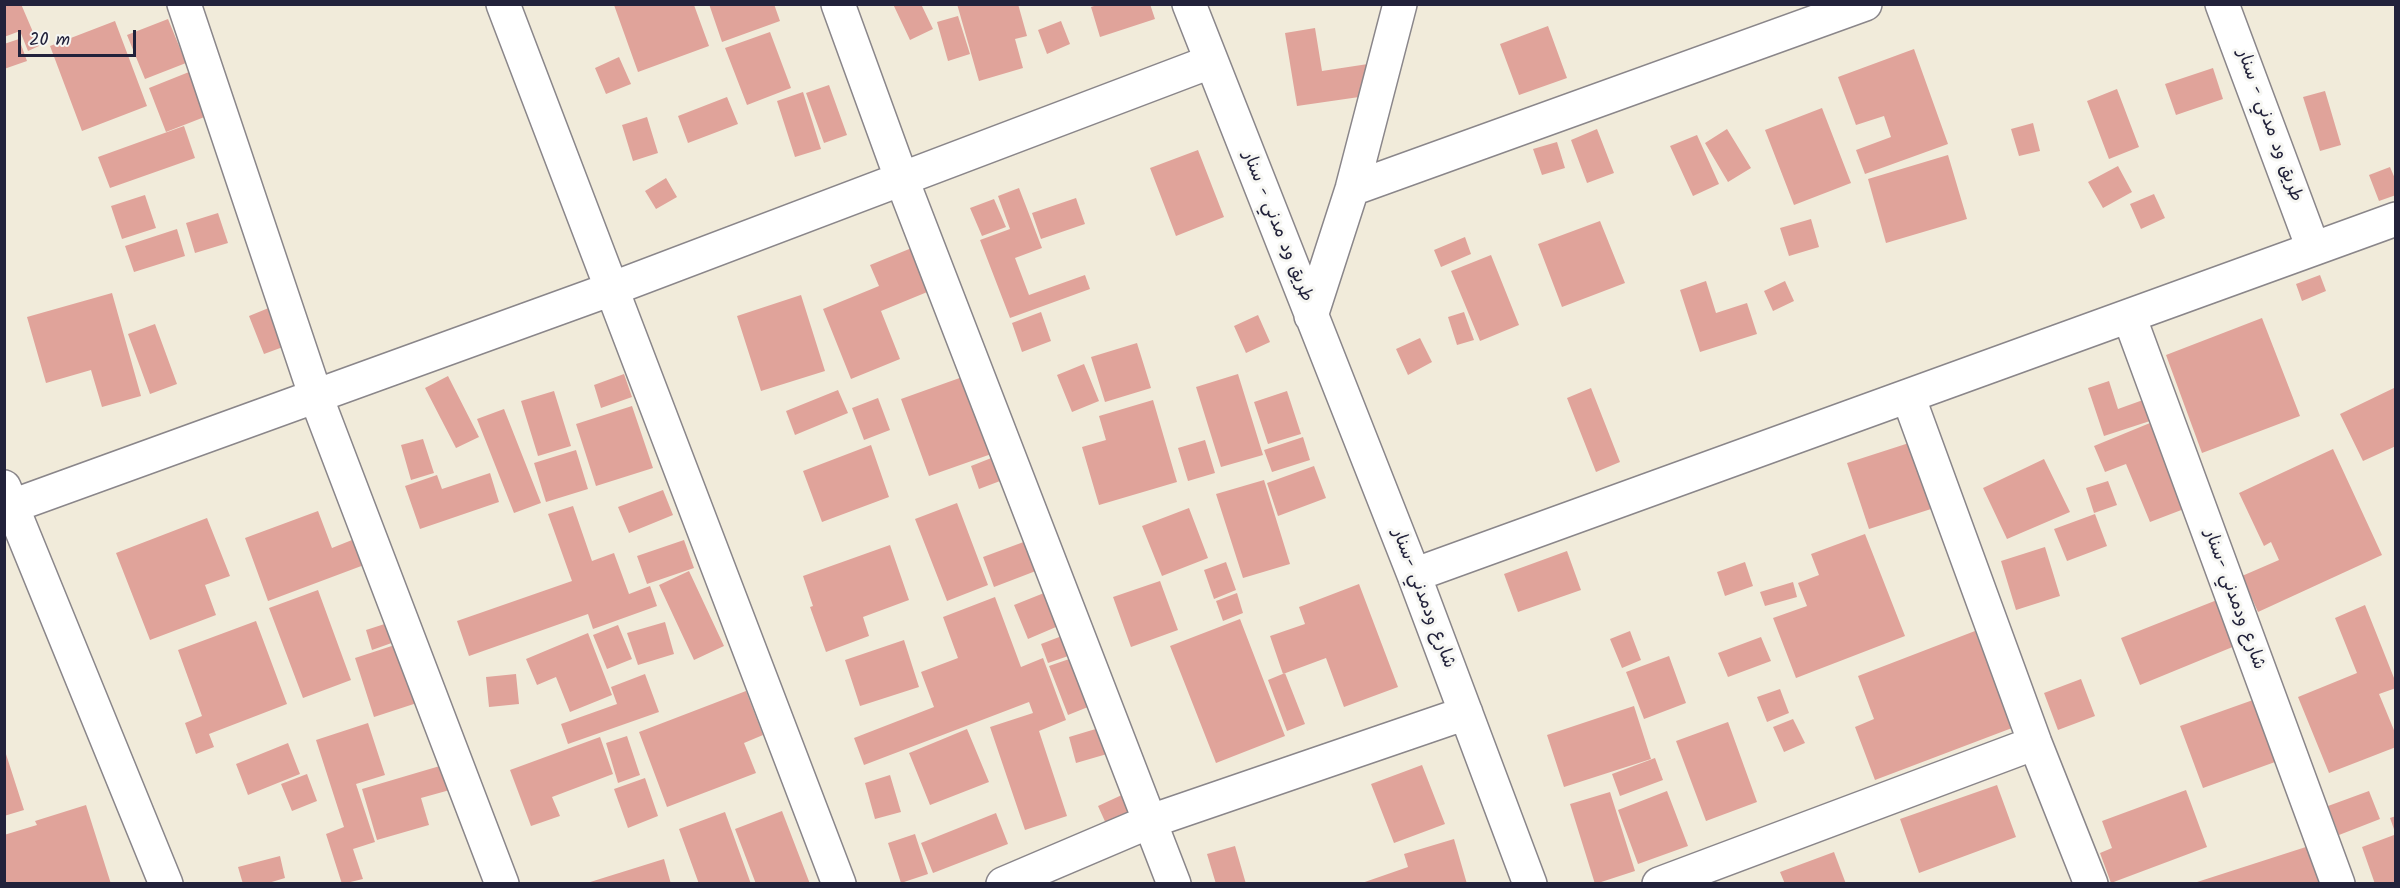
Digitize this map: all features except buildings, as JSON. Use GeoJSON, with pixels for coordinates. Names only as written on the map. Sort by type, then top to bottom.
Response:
{"type":"FeatureCollection","features":[{"type":"Feature","properties":{"kind":"street"},"geometry":{"type":"LineString","coordinates":[[184,4],[315,394],[502,884]]}},
{"type":"Feature","properties":{"kind":"street"},"geometry":{"type":"LineString","coordinates":[[503,4],[614,288],[730,604],[839,884]]}},
{"type":"Feature","properties":{"kind":"street"},"geometry":{"type":"LineString","coordinates":[[838,4],[902,180],[1174,884]]}},
{"type":"Feature","properties":{"kind":"street","name":"طريق ود مدني - سنار"},"geometry":{"type":"LineString","coordinates":[[1188,4],[1311,316]]}},
{"type":"Feature","properties":{"kind":"street","name":"طريق ود مدني - سنار"},"geometry":{"type":"LineString","coordinates":[[1311,316],[1352,189],[1400,4]]}},
{"type":"Feature","properties":{"kind":"street"},"geometry":{"type":"LineString","coordinates":[[1352,189],[1865,4]]}},
{"type":"Feature","properties":{"kind":"street","name":"طريق ود مدني - سنار"},"geometry":{"type":"LineString","coordinates":[[2222,4],[2313,248]]}},
{"type":"Feature","properties":{"kind":"street"},"geometry":{"type":"LineString","coordinates":[[166,884],[7,501],[614,288],[1210,62]]}},
{"type":"Feature","properties":{"kind":"street"},"geometry":{"type":"LineString","coordinates":[[1414,574],[2396,219]]}},
{"type":"Feature","properties":{"kind":"street","name":"شارع ودمدني -سنار"},"geometry":{"type":"LineString","coordinates":[[1311,316],[1414,574],[1530,884]]}},
{"type":"Feature","properties":{"kind":"street","name":"شارع ودمدني -سنار"},"geometry":{"type":"LineString","coordinates":[[2128,316],[2338,884]]}},
{"type":"Feature","properties":{"kind":"street"},"geometry":{"type":"LineString","coordinates":[[1908,396],[2035,743],[2091,884]]}},
{"type":"Feature","properties":{"kind":"street"},"geometry":{"type":"LineString","coordinates":[[1003,884],[1151,821],[1466,713]]}},
{"type":"Feature","properties":{"kind":"street"},"geometry":{"type":"LineString","coordinates":[[1659,884],[2035,743]]}}]}
